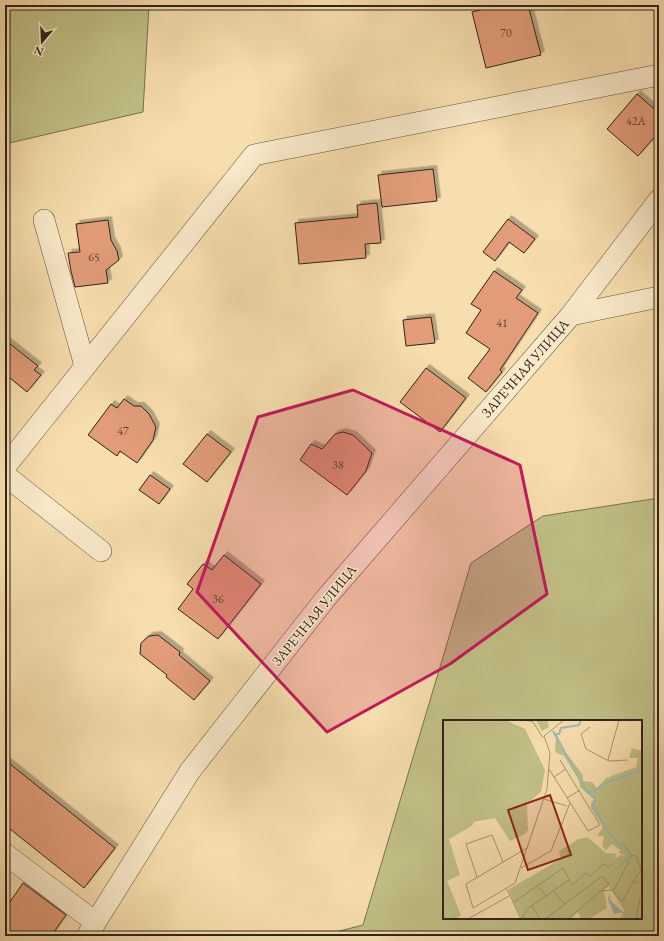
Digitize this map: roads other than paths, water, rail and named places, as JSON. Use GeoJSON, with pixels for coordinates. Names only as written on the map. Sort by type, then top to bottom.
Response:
{"type":"FeatureCollection","features":[{"type":"Feature","properties":{"kind":"street"},"geometry":{"type":"LineString","coordinates":[[5,467],[254,155],[659,75]]}},
{"type":"Feature","properties":{"kind":"street","name":"ЗАРЕЧНАЯ УЛИЦА"},"geometry":{"type":"LineString","coordinates":[[91,929],[190,771],[321,604],[571,315],[659,200]]}},
{"type":"Feature","properties":{"kind":"street"},"geometry":{"type":"LineString","coordinates":[[44,220],[85,366]]}},
{"type":"Feature","properties":{"kind":"street","name":"ЗАРЕЧНАЯ УЛИЦА"},"geometry":{"type":"LineString","coordinates":[[571,315],[659,297]]}},
{"type":"Feature","properties":{"kind":"street"},"geometry":{"type":"LineString","coordinates":[[5,475],[101,552]]}},
{"type":"Feature","properties":{"kind":"street"},"geometry":{"type":"LineString","coordinates":[[5,854],[91,929]]}}]}
